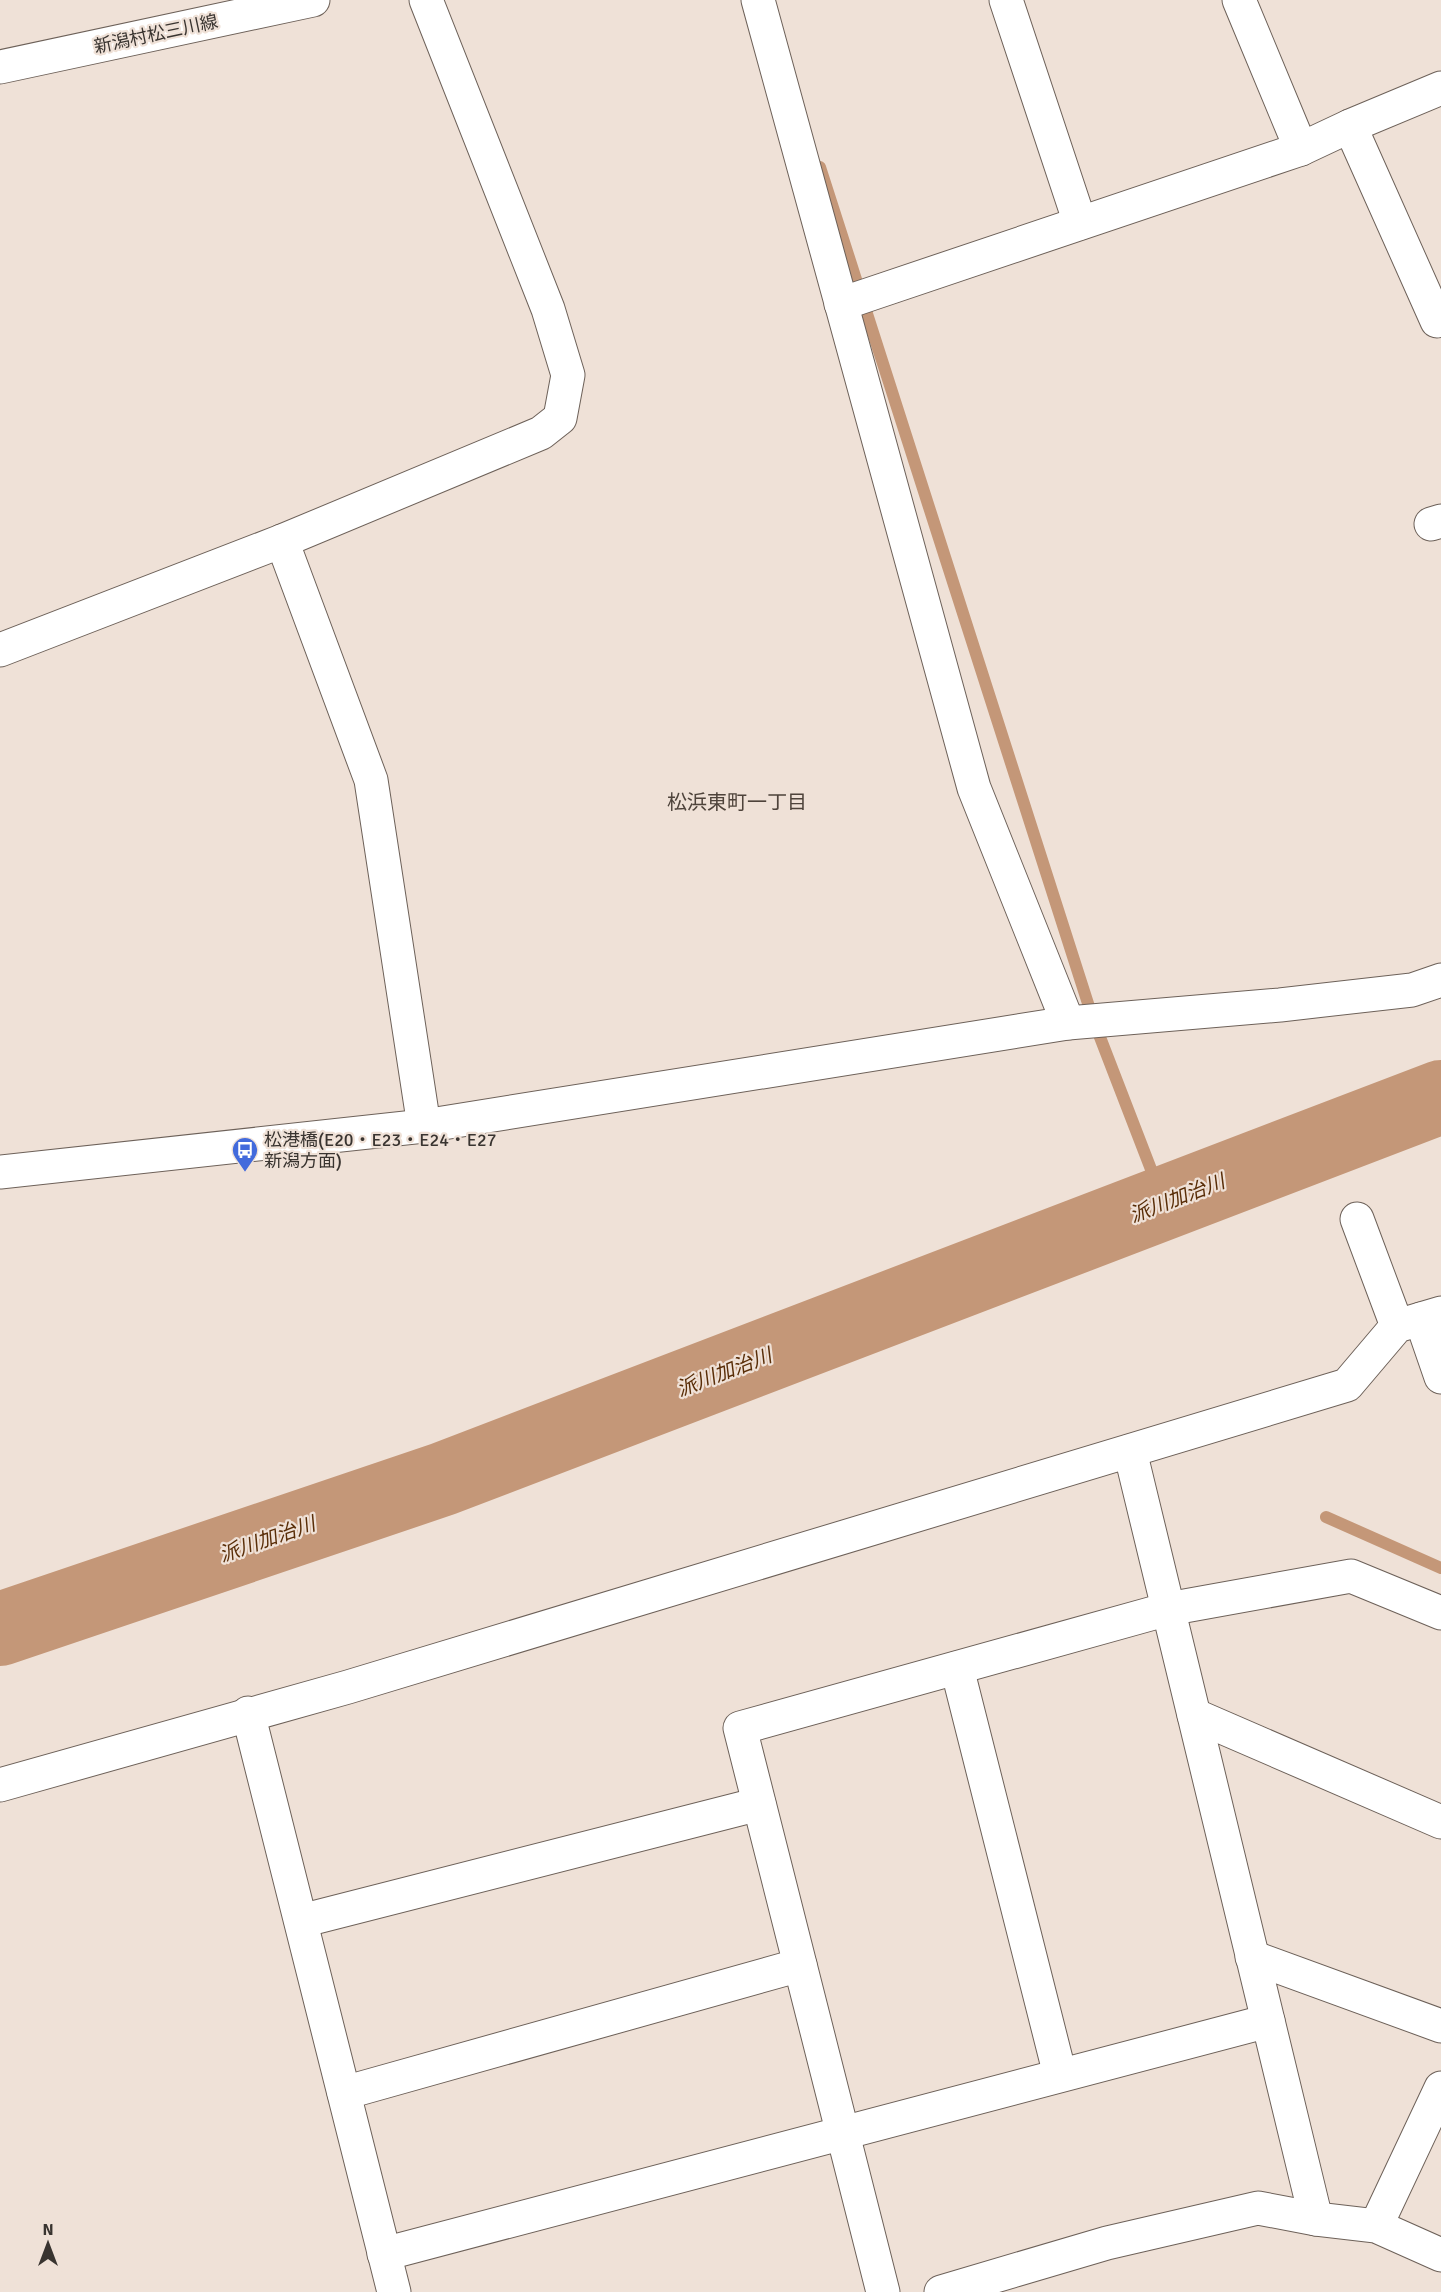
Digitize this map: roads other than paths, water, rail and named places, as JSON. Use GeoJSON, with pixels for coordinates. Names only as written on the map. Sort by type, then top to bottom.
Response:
{"type":"FeatureCollection","features":[{"type":"Feature","properties":{"kind":"street","name":"新潟村松三川線"},"geometry":{"type":"LineString","coordinates":[[0,67],[313,0]]}},
{"type":"Feature","properties":{"kind":"street"},"geometry":{"type":"LineString","coordinates":[[0,650],[282,541],[541,433],[560,418],[568,375],[548,309],[426,0]]}},
{"type":"Feature","properties":{"kind":"street"},"geometry":{"type":"LineString","coordinates":[[758,0],[974,788],[1068,1023]]}},
{"type":"Feature","properties":{"kind":"street"},"geometry":{"type":"LineString","coordinates":[[1006,0],[1080,224]]}},
{"type":"Feature","properties":{"kind":"street"},"geometry":{"type":"LineString","coordinates":[[1239,0],[1301,150]]}},
{"type":"Feature","properties":{"kind":"street"},"geometry":{"type":"LineString","coordinates":[[841,304],[1301,150],[1350,126],[1441,88]]}},
{"type":"Feature","properties":{"kind":"street"},"geometry":{"type":"LineString","coordinates":[[1350,126],[1437,321],[1441,320]]}},
{"type":"Feature","properties":{"kind":"street"},"geometry":{"type":"LineString","coordinates":[[282,541],[371,780],[424,1126]]}},
{"type":"Feature","properties":{"kind":"street"},"geometry":{"type":"LineString","coordinates":[[0,1172],[424,1126],[1068,1023],[1280,1005],[1412,990],[1441,980]]}},
{"type":"Feature","properties":{"kind":"street"},"geometry":{"type":"LineString","coordinates":[[1357,1219],[1420,1319],[1441,1377]]}},
{"type":"Feature","properties":{"kind":"street"},"geometry":{"type":"LineString","coordinates":[[0,1785],[248,1713],[348,1687],[1347,1385],[1420,1319]]}},
{"type":"Feature","properties":{"kind":"street"},"geometry":{"type":"LineString","coordinates":[[1130,1451],[1316,2219]]}},
{"type":"Feature","properties":{"kind":"street"},"geometry":{"type":"LineString","coordinates":[[883,2292],[740,1728],[1168,1609],[1351,1576],[1441,1613]]}},
{"type":"Feature","properties":{"kind":"street"},"geometry":{"type":"LineString","coordinates":[[957,1668],[1060,2075]]}},
{"type":"Feature","properties":{"kind":"street"},"geometry":{"type":"LineString","coordinates":[[248,1713],[394,2292]]}},
{"type":"Feature","properties":{"kind":"street"},"geometry":{"type":"LineString","coordinates":[[1194,1715],[1441,1822]]}},
{"type":"Feature","properties":{"kind":"street"},"geometry":{"type":"LineString","coordinates":[[301,1922],[759,1804]]}},
{"type":"Feature","properties":{"kind":"street"},"geometry":{"type":"LineString","coordinates":[[1252,1957],[1441,2026]]}},
{"type":"Feature","properties":{"kind":"street"},"geometry":{"type":"LineString","coordinates":[[344,2093],[800,1965]]}},
{"type":"Feature","properties":{"kind":"street"},"geometry":{"type":"LineString","coordinates":[[384,2254],[1268,2021]]}},
{"type":"Feature","properties":{"kind":"street"},"geometry":{"type":"LineString","coordinates":[[1376,2226],[1441,2088]]}},
{"type":"Feature","properties":{"kind":"street"},"geometry":{"type":"LineString","coordinates":[[941,2292],[1025,2281],[1107,2243],[1258,2208],[1316,2219],[1376,2226],[1441,2255]]}},
{"type":"Feature","properties":{"kind":"waterway"},"geometry":{"type":"LineString","coordinates":[[820,167],[1093,1019],[1164,1203]]}},
{"type":"Feature","properties":{"kind":"waterway","name":"派川加治川"},"geometry":{"type":"LineString","coordinates":[[0,1629],[443,1479],[1441,1097]]}},
{"type":"Feature","properties":{"kind":"waterway"},"geometry":{"type":"LineString","coordinates":[[1326,1517],[1441,1568]]}},
{"type":"Feature","properties":{"kind":"place","name":"松港橋(E20・E23・E24・E27 新潟方面)"},"geometry":{"type":"Point","coordinates":[245,1173]}},
{"type":"Feature","properties":{"kind":"district","name":"松浜東町一丁目"},"geometry":{"type":"Point","coordinates":[737,802]}}]}
